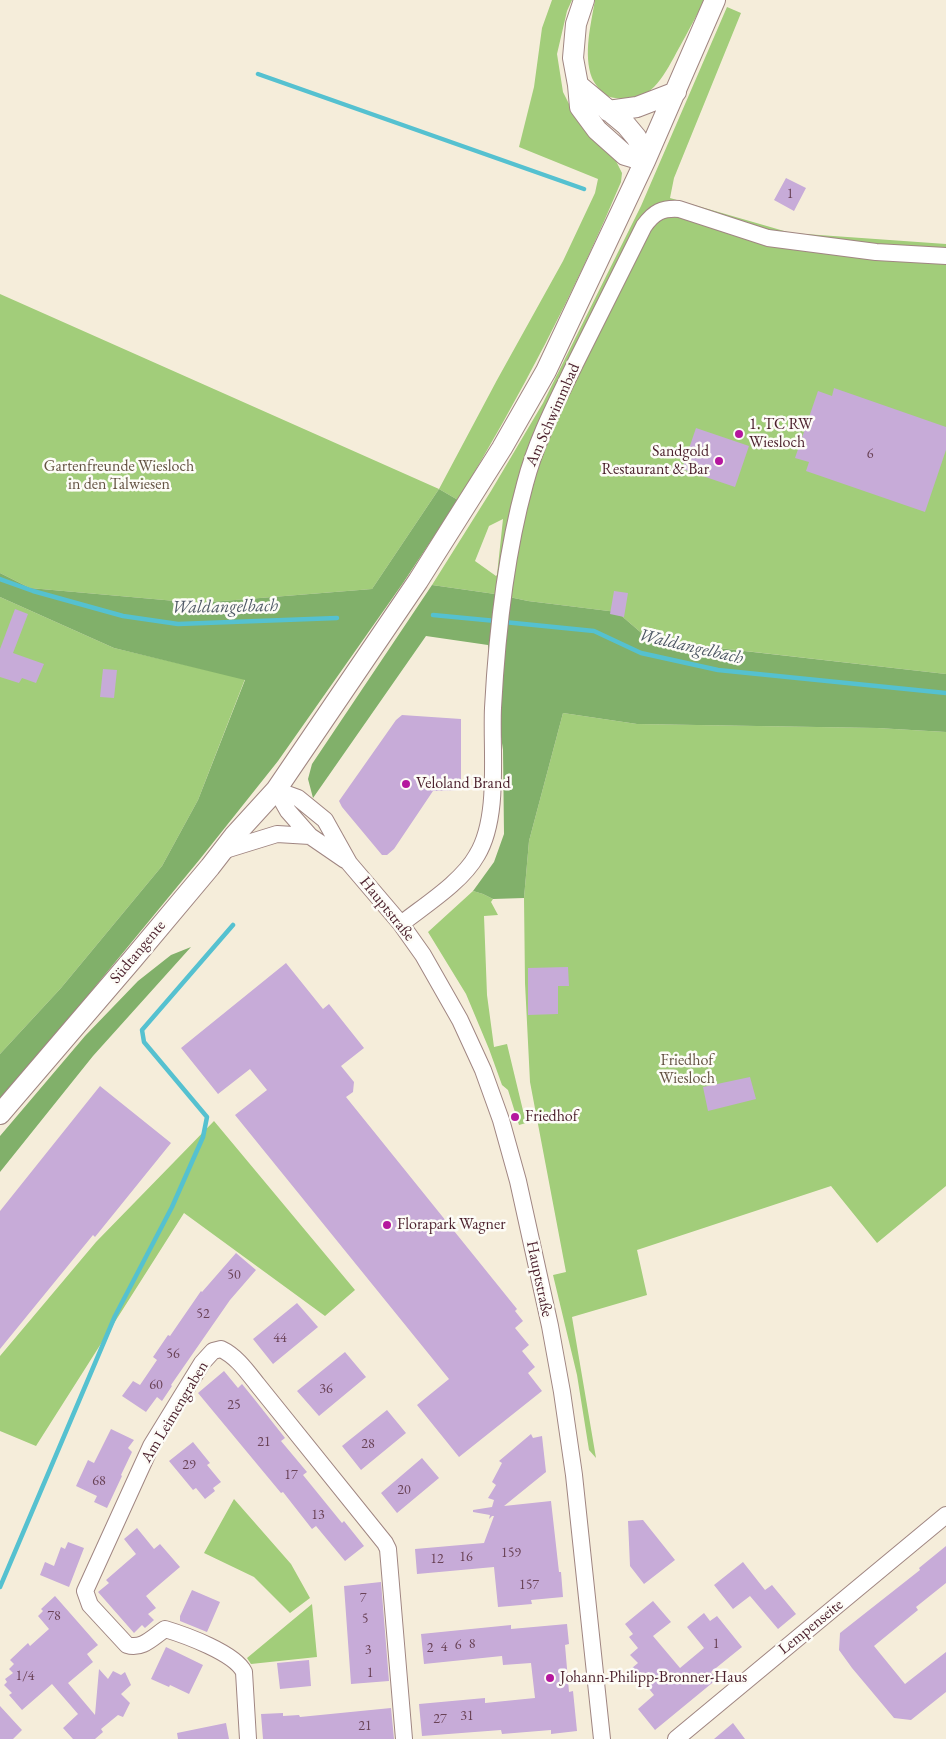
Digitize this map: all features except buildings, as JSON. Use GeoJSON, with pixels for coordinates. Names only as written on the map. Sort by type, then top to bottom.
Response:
{"type":"FeatureCollection","features":[{"type":"Feature","properties":{"kind":"main road"},"geometry":{"type":"LineString","coordinates":[[578,85],[626,125],[642,147],[644,161],[625,154],[597,130],[580,107],[578,85],[574,72],[573,44],[576,24],[584,0]]}},
{"type":"Feature","properties":{"kind":"main road","name":"Südtangente"},"geometry":{"type":"LineString","coordinates":[[0,1114],[132,960],[222,850],[276,790],[413,588],[502,448],[562,341],[716,0]]}},
{"type":"Feature","properties":{"kind":"main road"},"geometry":{"type":"LineString","coordinates":[[608,111],[638,107],[676,92]]}},
{"type":"Feature","properties":{"kind":"street","name":"Am Schwimmbad"},"geometry":{"type":"LineString","coordinates":[[400,924],[466,873],[478,854],[487,832],[490,812],[493,709],[501,607],[512,536],[534,450],[598,317],[650,217],[659,210],[679,209],[768,238],[876,252],[946,256]]}},
{"type":"Feature","properties":{"kind":"street","name":"Hauptstraße"},"geometry":{"type":"LineString","coordinates":[[276,790],[288,811],[310,836],[350,863]]}},
{"type":"Feature","properties":{"kind":"street","name":"Hauptstraße"},"geometry":{"type":"LineString","coordinates":[[276,790],[298,798],[325,820],[350,863],[423,955],[460,1020],[483,1070],[501,1120],[518,1182],[550,1326],[570,1447],[602,1739]]}},
{"type":"Feature","properties":{"kind":"street"},"geometry":{"type":"LineString","coordinates":[[222,850],[249,844],[257,839],[277,834],[310,836]]}},
{"type":"Feature","properties":{"kind":"street","name":"Am Leimengraben"},"geometry":{"type":"LineString","coordinates":[[248,1739],[244,1672],[238,1663],[203,1644],[165,1629],[142,1645],[134,1647],[127,1644],[90,1605],[85,1591],[90,1576],[151,1446],[202,1363],[213,1351],[220,1349],[230,1353],[247,1372],[388,1549],[404,1739]]}},
{"type":"Feature","properties":{"kind":"street","name":"Lempenseite"},"geometry":{"type":"LineString","coordinates":[[676,1739],[946,1515]]}},
{"type":"Feature","properties":{"kind":"green space"},"geometry":{"type":"Polygon","coordinates":[[[552,0],[572,0],[567,11],[557,54],[563,92],[585,131],[616,161],[622,173],[621,182],[585,264],[545,344],[503,423],[458,500],[439,489],[563,261],[595,193],[598,179],[519,147],[534,87],[542,28],[552,0]]]}},
{"type":"Feature","properties":{"kind":"green space"},"geometry":{"type":"Polygon","coordinates":[[[595,0],[705,0],[660,80],[644,95],[621,99],[607,96],[593,81],[589,69],[588,49],[595,0]]]}},
{"type":"Feature","properties":{"kind":"green space","name":"1. TC RW Wiesloch"},"geometry":{"type":"Polygon","coordinates":[[[727,7],[741,13],[674,178],[670,198],[791,233],[946,244],[946,674],[710,647],[695,651],[652,642],[617,612],[528,601],[432,585],[543,403],[641,206],[727,7]],[[503,519],[489,526],[475,561],[497,575],[503,519]]]}},
{"type":"Feature","properties":{"kind":"green space","name":"Gartenfreunde Wiesloch in den Talwiesen"},"geometry":{"type":"Polygon","coordinates":[[[0,294],[439,489],[372,589],[198,603],[30,588],[0,573],[0,294]]]}},
{"type":"Feature","properties":{"kind":"green space"},"geometry":{"type":"Polygon","coordinates":[[[439,489],[458,500],[403,583],[278,761],[52,1039],[0,1099],[0,1054],[61,988],[162,866],[198,800],[245,680],[114,648],[0,597],[0,573],[30,588],[198,603],[372,589],[439,489]]]}},
{"type":"Feature","properties":{"kind":"green space"},"geometry":{"type":"Polygon","coordinates":[[[432,585],[528,601],[617,612],[652,642],[695,651],[709,647],[946,674],[946,732],[877,728],[637,724],[563,713],[529,841],[524,898],[493,899],[473,891],[494,862],[504,834],[503,750],[488,645],[426,636],[313,798],[308,779],[312,764],[432,585]]]}},
{"type":"Feature","properties":{"kind":"green space"},"geometry":{"type":"Polygon","coordinates":[[[0,597],[114,648],[245,679],[198,800],[162,866],[61,988],[0,1054],[0,597]]]}},
{"type":"Feature","properties":{"kind":"green space","name":"Friedhof Wiesloch"},"geometry":{"type":"Polygon","coordinates":[[[563,713],[637,724],[877,728],[946,732],[946,1186],[877,1243],[831,1186],[637,1250],[647,1295],[572,1317],[596,1458],[589,1450],[577,1375],[553,1275],[566,1272],[530,1082],[525,983],[524,898],[529,841],[563,713]]]}},
{"type":"Feature","properties":{"kind":"green space"},"geometry":{"type":"Polygon","coordinates":[[[473,891],[493,899],[491,902],[498,915],[484,916],[487,995],[494,1047],[507,1044],[526,1123],[519,1125],[508,1090],[502,1085],[466,994],[428,932],[473,891]]]}},
{"type":"Feature","properties":{"kind":"green space"},"geometry":{"type":"Polygon","coordinates":[[[191,947],[93,1056],[0,1172],[0,1136],[85,1036],[138,981],[171,955],[191,947]]]}},
{"type":"Feature","properties":{"kind":"green space"},"geometry":{"type":"Polygon","coordinates":[[[214,1121],[355,1290],[325,1316],[184,1213],[36,1446],[0,1431],[0,1356],[96,1242],[214,1121]]]}},
{"type":"Feature","properties":{"kind":"green space"},"geometry":{"type":"Polygon","coordinates":[[[234,1499],[291,1564],[310,1598],[290,1613],[254,1577],[204,1553],[234,1499]]]}},
{"type":"Feature","properties":{"kind":"green space"},"geometry":{"type":"Polygon","coordinates":[[[312,1604],[317,1657],[251,1664],[247,1658],[312,1604]]]}},
{"type":"Feature","properties":{"kind":"waterway"},"geometry":{"type":"LineString","coordinates":[[258,74],[584,189]]}},
{"type":"Feature","properties":{"kind":"waterway","name":"Waldangelbach"},"geometry":{"type":"LineString","coordinates":[[0,579],[33,591],[123,616],[178,624],[337,618]]}},
{"type":"Feature","properties":{"kind":"waterway","name":"Waldangelbach"},"geometry":{"type":"LineString","coordinates":[[433,615],[496,621]]}},
{"type":"Feature","properties":{"kind":"waterway","name":"Waldangelbach"},"geometry":{"type":"LineString","coordinates":[[504,622],[594,631],[641,653],[718,670],[946,693]]}},
{"type":"Feature","properties":{"kind":"waterway"},"geometry":{"type":"LineString","coordinates":[[0,1587],[115,1316],[172,1207],[203,1137],[207,1117],[144,1042],[142,1030],[233,925]]}},
{"type":"Feature","properties":{"kind":"place","name":"1. TC RW Wiesloch"},"geometry":{"type":"Point","coordinates":[739,434]}},
{"type":"Feature","properties":{"kind":"place","name":"Sandgold Restaurant & Bar"},"geometry":{"type":"Point","coordinates":[719,461]}},
{"type":"Feature","properties":{"kind":"place","name":"Veloland Brand"},"geometry":{"type":"Point","coordinates":[406,784]}},
{"type":"Feature","properties":{"kind":"place","name":"Friedhof"},"geometry":{"type":"Point","coordinates":[515,1117]}},
{"type":"Feature","properties":{"kind":"place","name":"Florapark Wagner"},"geometry":{"type":"Point","coordinates":[387,1225]}},
{"type":"Feature","properties":{"kind":"place","name":"Johann-Philipp-Bronner-Haus"},"geometry":{"type":"Point","coordinates":[550,1678]}}]}
